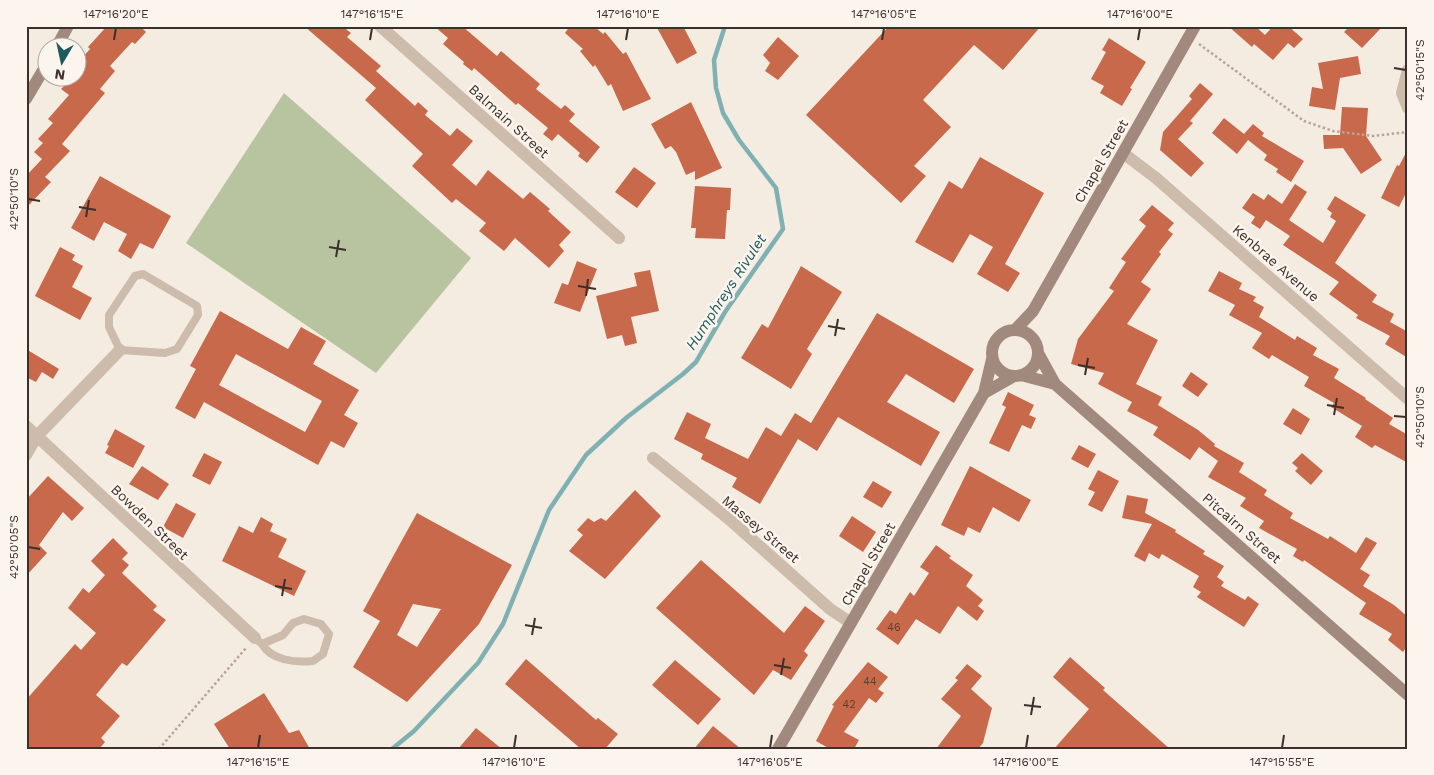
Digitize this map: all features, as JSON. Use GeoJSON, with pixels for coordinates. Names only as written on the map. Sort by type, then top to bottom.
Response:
{"type":"FeatureCollection","features":[{"type":"Feature","properties":{"kind":"street"},"geometry":{"type":"LineString","coordinates":[[61,38],[68,26]]}},
{"type":"Feature","properties":{"kind":"street","name":"Balmain Street"},"geometry":{"type":"LineString","coordinates":[[380,26],[619,238]]}},
{"type":"Feature","properties":{"kind":"street","name":"Chapel Street"},"geometry":{"type":"LineString","coordinates":[[1015,330],[1033,310],[1192,32]]}},
{"type":"Feature","properties":{"kind":"street"},"geometry":{"type":"LineString","coordinates":[[1408,70],[1402,93],[1408,108]]}},
{"type":"Feature","properties":{"kind":"street"},"geometry":{"type":"LineString","coordinates":[[26,99],[38,79]]}},
{"type":"Feature","properties":{"kind":"street","name":"Kenbrae Avenue"},"geometry":{"type":"LineString","coordinates":[[1122,153],[1156,178],[1408,398]]}},
{"type":"Feature","properties":{"kind":"street"},"geometry":{"type":"LineString","coordinates":[[984,393],[1033,367],[1038,353],[1034,340],[1033,310]]}},
{"type":"Feature","properties":{"kind":"street"},"geometry":{"type":"LineString","coordinates":[[1017,376],[1000,371],[992,359],[991,352],[996,339],[1008,331],[1015,330],[1029,335],[1034,340]]}},
{"type":"Feature","properties":{"kind":"street"},"geometry":{"type":"LineString","coordinates":[[26,455],[37,436],[120,350]]}},
{"type":"Feature","properties":{"kind":"street","name":"Pitcairn Street"},"geometry":{"type":"LineString","coordinates":[[1038,353],[1056,384],[1408,695]]}},
{"type":"Feature","properties":{"kind":"street","name":"Chapel Street"},"geometry":{"type":"LineString","coordinates":[[778,749],[984,393],[992,359]]}},
{"type":"Feature","properties":{"kind":"street","name":"Pitcairn Street"},"geometry":{"type":"LineString","coordinates":[[1017,376],[1056,384]]}},
{"type":"Feature","properties":{"kind":"street","name":"Bowden Street"},"geometry":{"type":"LineString","coordinates":[[26,426],[258,641]]}},
{"type":"Feature","properties":{"kind":"street","name":"Massey Street"},"geometry":{"type":"LineString","coordinates":[[653,458],[729,519],[830,609],[851,623]]}},
{"type":"Feature","properties":{"kind":"lane"},"geometry":{"type":"LineString","coordinates":[[143,274],[197,306],[198,315],[177,349],[165,353],[120,350],[110,327],[109,315],[135,276],[143,274]]}},
{"type":"Feature","properties":{"kind":"lane"},"geometry":{"type":"LineString","coordinates":[[304,619],[321,624],[329,634],[322,654],[318,658],[306,662],[279,658],[266,651],[258,641],[283,635],[293,623],[304,619]]}},
{"type":"Feature","properties":{"kind":"path"},"geometry":{"type":"LineString","coordinates":[[1192,32],[1304,121],[1333,131],[1372,136],[1408,132]]}},
{"type":"Feature","properties":{"kind":"path"},"geometry":{"type":"LineString","coordinates":[[159,749],[258,641]]}},
{"type":"Feature","properties":{"kind":"green space"},"geometry":{"type":"Polygon","coordinates":[[[284,93],[471,258],[376,373],[186,243],[284,93]]]}},
{"type":"Feature","properties":{"kind":"building"},"geometry":{"type":"Polygon","coordinates":[[[107,26],[140,26],[146,32],[135,44],[132,42],[110,66],[115,71],[100,89],[105,93],[62,144],[70,151],[45,177],[51,182],[26,208],[26,176],[42,159],[34,152],[43,143],[38,139],[53,123],[48,119],[69,95],[61,89],[88,88],[88,51],[90,49],[88,47],[107,26]]]}},
{"type":"Feature","properties":{"kind":"building"},"geometry":{"type":"Polygon","coordinates":[[[304,26],[342,26],[351,33],[347,37],[381,66],[376,71],[415,106],[418,102],[428,111],[425,115],[450,136],[457,128],[473,141],[452,165],[476,186],[488,170],[523,199],[530,192],[550,209],[548,211],[571,232],[559,245],[564,251],[549,268],[515,238],[504,251],[479,231],[486,223],[456,199],[452,203],[412,166],[423,154],[365,100],[376,88],[304,26]]]}},
{"type":"Feature","properties":{"kind":"building"},"geometry":{"type":"Polygon","coordinates":[[[434,26],[462,26],[497,56],[501,51],[540,84],[536,89],[561,109],[565,105],[575,114],[569,121],[600,147],[587,163],[578,156],[580,153],[558,134],[552,141],[543,134],[548,128],[518,103],[516,105],[474,68],[472,71],[463,64],[464,62],[443,44],[448,38],[434,26]]]}},
{"type":"Feature","properties":{"kind":"building"},"geometry":{"type":"Polygon","coordinates":[[[570,26],[594,26],[603,34],[605,32],[623,54],[626,52],[651,99],[623,111],[611,84],[608,86],[595,65],[593,67],[580,51],[583,49],[565,33],[570,26]]]}},
{"type":"Feature","properties":{"kind":"building"},"geometry":{"type":"Polygon","coordinates":[[[656,26],[683,26],[697,53],[677,64],[656,26]]]}},
{"type":"Feature","properties":{"kind":"building"},"geometry":{"type":"Polygon","coordinates":[[[889,26],[1041,26],[1003,70],[974,45],[923,100],[951,127],[914,166],[926,176],[901,203],[806,115],[889,26]]]}},
{"type":"Feature","properties":{"kind":"building"},"geometry":{"type":"Polygon","coordinates":[[[1228,26],[1255,26],[1265,35],[1273,26],[1288,26],[1303,39],[1294,48],[1288,43],[1273,60],[1254,44],[1252,47],[1228,26]]]}},
{"type":"Feature","properties":{"kind":"building"},"geometry":{"type":"Polygon","coordinates":[[[1350,26],[1383,26],[1362,48],[1344,32],[1350,26]]]}},
{"type":"Feature","properties":{"kind":"building"},"geometry":{"type":"Polygon","coordinates":[[[778,37],[799,56],[778,80],[765,71],[770,63],[763,55],[778,37]]]}},
{"type":"Feature","properties":{"kind":"building"},"geometry":{"type":"Polygon","coordinates":[[[1109,38],[1146,62],[1130,88],[1132,89],[1122,106],[1100,93],[1104,86],[1091,79],[1106,52],[1102,50],[1109,38]]]}},
{"type":"Feature","properties":{"kind":"building"},"geometry":{"type":"Polygon","coordinates":[[[1358,56],[1361,74],[1340,78],[1335,110],[1309,106],[1312,87],[1323,89],[1318,63],[1358,56]]]}},
{"type":"Feature","properties":{"kind":"building"},"geometry":{"type":"Polygon","coordinates":[[[1200,83],[1213,94],[1190,121],[1193,123],[1178,139],[1204,163],[1191,177],[1160,150],[1163,132],[1192,99],[1189,96],[1200,83]]]}},
{"type":"Feature","properties":{"kind":"building"},"geometry":{"type":"Polygon","coordinates":[[[691,102],[722,168],[695,180],[695,171],[686,175],[676,152],[671,146],[665,149],[651,124],[691,102]]]}},
{"type":"Feature","properties":{"kind":"building"},"geometry":{"type":"Polygon","coordinates":[[[1342,107],[1368,108],[1366,136],[1382,160],[1361,174],[1343,148],[1324,149],[1323,135],[1340,135],[1342,107]]]}},
{"type":"Feature","properties":{"kind":"building"},"geometry":{"type":"Polygon","coordinates":[[[1224,118],[1244,134],[1253,124],[1264,133],[1262,136],[1304,161],[1291,182],[1276,172],[1278,169],[1264,160],[1267,155],[1248,140],[1237,154],[1212,133],[1224,118]]]}},
{"type":"Feature","properties":{"kind":"building"},"geometry":{"type":"Polygon","coordinates":[[[1408,149],[1408,189],[1399,207],[1381,198],[1397,165],[1399,166],[1408,149]]]}},
{"type":"Feature","properties":{"kind":"building"},"geometry":{"type":"Polygon","coordinates":[[[980,157],[1044,193],[1005,264],[1020,273],[1008,292],[977,274],[993,247],[970,234],[953,263],[915,242],[949,181],[962,189],[980,157]]]}},
{"type":"Feature","properties":{"kind":"building"},"geometry":{"type":"Polygon","coordinates":[[[634,167],[656,183],[637,208],[615,192],[634,167]]]}},
{"type":"Feature","properties":{"kind":"building"},"geometry":{"type":"Polygon","coordinates":[[[100,176],[171,216],[153,249],[140,243],[131,259],[118,251],[127,234],[104,222],[94,241],[71,228],[100,176]]]}},
{"type":"Feature","properties":{"kind":"building"},"geometry":{"type":"Polygon","coordinates":[[[1295,184],[1307,192],[1289,220],[1323,243],[1336,221],[1330,217],[1332,213],[1327,209],[1335,196],[1366,215],[1335,263],[1377,295],[1372,302],[1394,314],[1390,322],[1408,332],[1408,358],[1385,344],[1390,336],[1356,318],[1358,315],[1329,294],[1339,282],[1283,245],[1290,236],[1266,220],[1260,229],[1251,223],[1255,217],[1242,208],[1253,193],[1264,200],[1268,194],[1282,204],[1295,184]]]}},
{"type":"Feature","properties":{"kind":"building"},"geometry":{"type":"Polygon","coordinates":[[[695,186],[731,188],[730,210],[727,210],[725,239],[695,238],[696,228],[691,228],[695,186]]]}},
{"type":"Feature","properties":{"kind":"building"},"geometry":{"type":"Polygon","coordinates":[[[1152,205],[1174,223],[1168,230],[1173,234],[1159,252],[1161,254],[1141,282],[1151,289],[1127,324],[1158,340],[1136,384],[1162,397],[1158,405],[1198,430],[1215,444],[1214,446],[1244,463],[1239,472],[1267,490],[1264,495],[1293,513],[1290,518],[1328,539],[1330,536],[1356,553],[1366,537],[1377,543],[1360,569],[1370,575],[1363,586],[1394,605],[1408,617],[1408,645],[1403,652],[1388,640],[1392,634],[1359,614],[1366,603],[1304,560],[1303,562],[1293,556],[1297,549],[1259,528],[1264,521],[1240,506],[1246,498],[1208,477],[1218,461],[1199,447],[1190,460],[1153,435],[1158,427],[1127,411],[1132,402],[1098,384],[1104,373],[1071,364],[1078,339],[1114,291],[1109,288],[1126,262],[1121,259],[1146,226],[1139,220],[1152,205]]]}},
{"type":"Feature","properties":{"kind":"building"},"geometry":{"type":"Polygon","coordinates":[[[60,247],[75,255],[72,260],[83,266],[72,287],[92,298],[80,320],[35,296],[60,247]]]}},
{"type":"Feature","properties":{"kind":"building"},"geometry":{"type":"Polygon","coordinates":[[[577,261],[597,269],[580,312],[554,303],[562,283],[568,285],[577,261]]]}},
{"type":"Feature","properties":{"kind":"building"},"geometry":{"type":"Polygon","coordinates":[[[801,266],[842,292],[807,349],[812,354],[791,389],[741,358],[762,324],[768,328],[801,266]]]}},
{"type":"Feature","properties":{"kind":"building"},"geometry":{"type":"Polygon","coordinates":[[[650,270],[659,311],[631,317],[637,343],[625,346],[622,335],[607,339],[596,296],[637,286],[634,273],[650,270]]]}},
{"type":"Feature","properties":{"kind":"building"},"geometry":{"type":"Polygon","coordinates":[[[1219,271],[1242,283],[1239,289],[1256,297],[1253,301],[1264,307],[1259,317],[1295,340],[1297,336],[1317,348],[1313,355],[1339,369],[1334,378],[1393,418],[1389,424],[1408,435],[1408,463],[1375,445],[1372,448],[1355,437],[1362,426],[1331,407],[1334,403],[1304,386],[1309,377],[1272,355],[1269,359],[1252,348],[1262,333],[1229,315],[1235,305],[1208,291],[1219,271]]]}},
{"type":"Feature","properties":{"kind":"building"},"geometry":{"type":"Polygon","coordinates":[[[220,311],[288,349],[301,327],[326,341],[313,364],[359,390],[344,415],[358,423],[344,448],[331,441],[318,465],[204,402],[195,419],[175,408],[196,369],[190,366],[220,311]],[[236,354],[219,385],[305,432],[322,401],[236,354]]]}},
{"type":"Feature","properties":{"kind":"building"},"geometry":{"type":"Polygon","coordinates":[[[877,313],[974,369],[954,403],[906,374],[887,402],[940,432],[921,466],[838,417],[817,451],[798,439],[760,504],[732,487],[737,478],[701,459],[703,454],[674,439],[687,412],[711,424],[705,438],[748,459],[766,427],[781,436],[795,413],[811,423],[877,313]]]}},
{"type":"Feature","properties":{"kind":"building"},"geometry":{"type":"Polygon","coordinates":[[[26,349],[59,369],[53,379],[42,372],[36,382],[26,377],[26,349]]]}},
{"type":"Feature","properties":{"kind":"building"},"geometry":{"type":"Polygon","coordinates":[[[1191,372],[1208,384],[1198,397],[1182,386],[1191,372]]]}},
{"type":"Feature","properties":{"kind":"building"},"geometry":{"type":"Polygon","coordinates":[[[1008,392],[1034,405],[1029,415],[1036,418],[1031,429],[1022,425],[1009,452],[989,443],[1006,407],[1002,405],[1008,392]]]}},
{"type":"Feature","properties":{"kind":"building"},"geometry":{"type":"Polygon","coordinates":[[[1293,408],[1310,419],[1301,435],[1283,424],[1293,408]]]}},
{"type":"Feature","properties":{"kind":"building"},"geometry":{"type":"Polygon","coordinates":[[[115,429],[145,446],[133,468],[105,453],[115,429]]]}},
{"type":"Feature","properties":{"kind":"building"},"geometry":{"type":"Polygon","coordinates":[[[1079,445],[1096,454],[1088,468],[1071,459],[1079,445]]]}},
{"type":"Feature","properties":{"kind":"building"},"geometry":{"type":"Polygon","coordinates":[[[204,453],[222,462],[210,485],[192,476],[204,453]]]}},
{"type":"Feature","properties":{"kind":"building"},"geometry":{"type":"Polygon","coordinates":[[[1302,453],[1323,471],[1311,485],[1295,471],[1298,468],[1292,463],[1302,453]]]}},
{"type":"Feature","properties":{"kind":"building"},"geometry":{"type":"Polygon","coordinates":[[[142,466],[169,484],[158,500],[129,484],[142,466]]]}},
{"type":"Feature","properties":{"kind":"building"},"geometry":{"type":"Polygon","coordinates":[[[970,466],[1031,500],[1019,522],[993,507],[980,533],[968,527],[964,536],[941,525],[970,466]]]}},
{"type":"Feature","properties":{"kind":"building"},"geometry":{"type":"Polygon","coordinates":[[[1098,470],[1119,481],[1102,512],[1088,505],[1095,492],[1088,489],[1098,470]]]}},
{"type":"Feature","properties":{"kind":"building"},"geometry":{"type":"Polygon","coordinates":[[[48,476],[84,508],[72,521],[63,512],[39,545],[47,553],[26,576],[26,500],[48,476]]]}},
{"type":"Feature","properties":{"kind":"building"},"geometry":{"type":"Polygon","coordinates":[[[873,481],[892,492],[882,508],[863,497],[873,481]]]}},
{"type":"Feature","properties":{"kind":"building"},"geometry":{"type":"Polygon","coordinates":[[[635,490],[661,516],[605,579],[569,551],[583,535],[577,530],[588,518],[594,522],[601,518],[606,521],[635,490]]]}},
{"type":"Feature","properties":{"kind":"building"},"geometry":{"type":"Polygon","coordinates":[[[1127,495],[1148,499],[1145,513],[1176,530],[1175,532],[1205,551],[1203,554],[1224,566],[1217,577],[1224,582],[1221,586],[1245,600],[1248,596],[1259,604],[1244,627],[1197,597],[1201,592],[1193,587],[1199,576],[1162,554],[1159,559],[1149,553],[1145,562],[1134,556],[1152,524],[1122,518],[1127,495]]]}},
{"type":"Feature","properties":{"kind":"building"},"geometry":{"type":"Polygon","coordinates":[[[176,503],[196,514],[183,538],[163,527],[176,503]]]}},
{"type":"Feature","properties":{"kind":"building"},"geometry":{"type":"Polygon","coordinates":[[[417,513],[512,565],[479,624],[407,702],[353,667],[380,621],[363,611],[417,513]],[[413,604],[397,635],[417,647],[441,609],[413,604]]]}},
{"type":"Feature","properties":{"kind":"building"},"geometry":{"type":"Polygon","coordinates":[[[852,516],[876,532],[863,552],[839,536],[852,516]]]}},
{"type":"Feature","properties":{"kind":"building"},"geometry":{"type":"Polygon","coordinates":[[[261,517],[273,524],[270,531],[287,539],[278,557],[306,571],[294,596],[222,561],[239,526],[253,533],[261,517]]]}},
{"type":"Feature","properties":{"kind":"building"},"geometry":{"type":"Polygon","coordinates":[[[113,538],[128,553],[122,559],[129,565],[122,573],[157,606],[153,610],[166,620],[127,666],[122,663],[96,695],[120,716],[101,738],[105,742],[99,749],[26,749],[26,700],[75,644],[81,650],[96,633],[68,608],[83,588],[89,593],[105,575],[91,561],[113,538]]]}},
{"type":"Feature","properties":{"kind":"building"},"geometry":{"type":"Polygon","coordinates":[[[936,545],[951,556],[949,558],[973,575],[966,586],[983,600],[978,606],[984,611],[977,621],[958,606],[940,634],[916,619],[898,645],[876,629],[890,610],[896,614],[910,592],[914,596],[929,573],[920,567],[936,545]]]}},
{"type":"Feature","properties":{"kind":"building"},"geometry":{"type":"Polygon","coordinates":[[[701,560],[784,633],[805,606],[825,621],[804,651],[808,655],[791,680],[773,670],[754,695],[656,608],[701,560]]]}},
{"type":"Feature","properties":{"kind":"building"},"geometry":{"type":"Polygon","coordinates":[[[1070,657],[1105,688],[1103,690],[1170,749],[1054,749],[1089,709],[1053,677],[1070,657]]]}},
{"type":"Feature","properties":{"kind":"building"},"geometry":{"type":"Polygon","coordinates":[[[526,659],[596,720],[598,718],[618,734],[605,749],[581,749],[505,684],[526,659]]]}},
{"type":"Feature","properties":{"kind":"building"},"geometry":{"type":"Polygon","coordinates":[[[675,660],[721,699],[698,725],[652,685],[675,660]]]}},
{"type":"Feature","properties":{"kind":"building"},"geometry":{"type":"Polygon","coordinates":[[[868,662],[888,677],[878,689],[884,693],[876,703],[869,698],[844,732],[859,740],[854,749],[830,749],[816,741],[834,706],[832,705],[868,662]]]}},
{"type":"Feature","properties":{"kind":"building"},"geometry":{"type":"Polygon","coordinates":[[[967,664],[982,676],[971,689],[992,708],[983,743],[978,749],[936,749],[961,716],[941,699],[958,680],[955,678],[967,664]]]}},
{"type":"Feature","properties":{"kind":"building"},"geometry":{"type":"Polygon","coordinates":[[[264,693],[289,733],[299,730],[310,749],[230,749],[214,724],[264,693]]]}},
{"type":"Feature","properties":{"kind":"building"},"geometry":{"type":"Polygon","coordinates":[[[713,726],[741,749],[694,749],[713,726]]]}},
{"type":"Feature","properties":{"kind":"building"},"geometry":{"type":"Polygon","coordinates":[[[476,728],[502,749],[458,749],[476,728]]]}},
{"type":"Feature","properties":{"kind":"waterway","name":"Humphreys Rivulet"},"geometry":{"type":"LineString","coordinates":[[392,749],[414,731],[478,663],[503,624],[549,510],[586,455],[626,418],[696,362],[725,312],[783,229],[776,188],[739,140],[723,113],[716,88],[714,60],[725,26]]}}]}
